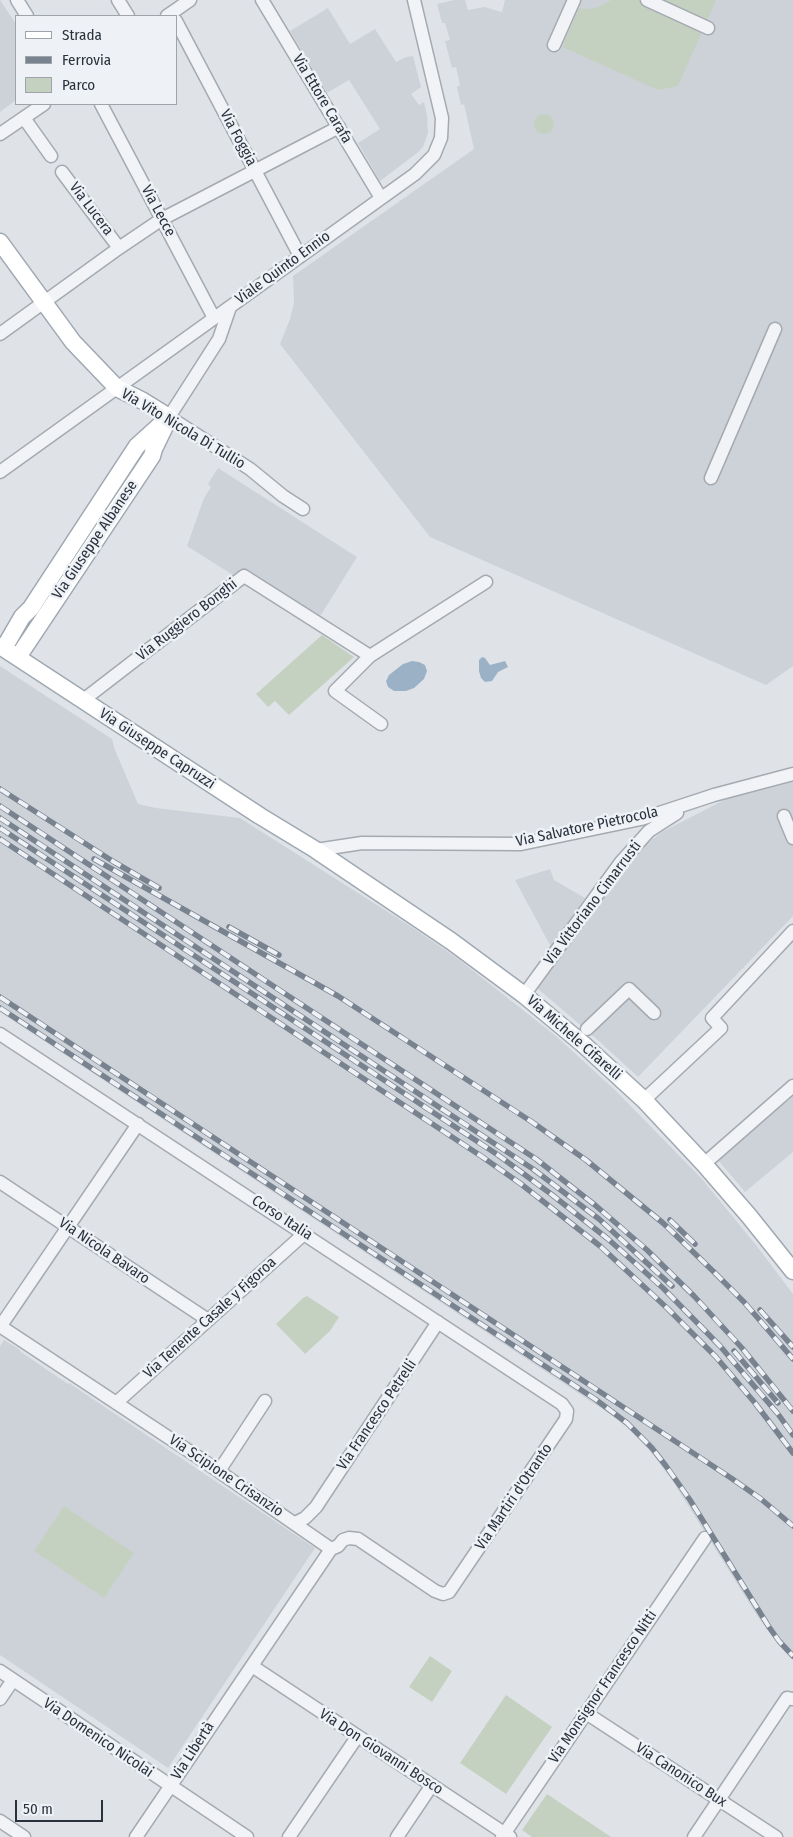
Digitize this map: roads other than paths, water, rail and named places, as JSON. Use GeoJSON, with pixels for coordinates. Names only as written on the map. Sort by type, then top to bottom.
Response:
{"type":"FeatureCollection","features":[{"type":"Feature","properties":{"kind":"main road","name":"Via Vito Nicola Di Tullio"},"geometry":{"type":"LineString","coordinates":[[0,242],[73,342],[116,388],[143,401],[169,417]]}},
{"type":"Feature","properties":{"kind":"main road","name":"Via Giuseppe Albanese"},"geometry":{"type":"LineString","coordinates":[[7,650],[22,617],[31,608],[169,417]]}},
{"type":"Feature","properties":{"kind":"main road","name":"Via Giuseppe Albanese"},"geometry":{"type":"LineString","coordinates":[[7,650],[38,628],[152,456],[147,445]]}},
{"type":"Feature","properties":{"kind":"main road"},"geometry":{"type":"LineString","coordinates":[[22,617],[21,624],[25,629],[34,631]]}},
{"type":"Feature","properties":{"kind":"main road","name":"Via Giuseppe Capruzzi"},"geometry":{"type":"LineString","coordinates":[[7,650],[316,850]]}},
{"type":"Feature","properties":{"kind":"main road","name":"Via Michele Cifarelli"},"geometry":{"type":"LineString","coordinates":[[316,850],[451,941],[524,995],[583,1044],[644,1100],[704,1164],[793,1271]]}},
{"type":"Feature","properties":{"kind":"street"},"geometry":{"type":"LineString","coordinates":[[17,0],[26,15]]}},
{"type":"Feature","properties":{"kind":"street"},"geometry":{"type":"LineString","coordinates":[[118,0],[127,15]]}},
{"type":"Feature","properties":{"kind":"street"},"geometry":{"type":"LineString","coordinates":[[173,15],[190,0]]}},
{"type":"Feature","properties":{"kind":"street","name":"Via Ettore Carafa"},"geometry":{"type":"LineString","coordinates":[[262,0],[382,198]]}},
{"type":"Feature","properties":{"kind":"street","name":"Viale Quinto Ennio"},"geometry":{"type":"LineString","coordinates":[[0,472],[415,174],[434,155],[441,138],[442,118],[414,0]]}},
{"type":"Feature","properties":{"kind":"street"},"geometry":{"type":"LineString","coordinates":[[554,45],[574,0]]}},
{"type":"Feature","properties":{"kind":"street"},"geometry":{"type":"LineString","coordinates":[[647,0],[708,28]]}},
{"type":"Feature","properties":{"kind":"street","name":"Via Foggia"},"geometry":{"type":"LineString","coordinates":[[178,27],[300,256]]}},
{"type":"Feature","properties":{"kind":"street"},"geometry":{"type":"LineString","coordinates":[[0,134],[43,105]]}},
{"type":"Feature","properties":{"kind":"street","name":"Via Lecce"},"geometry":{"type":"LineString","coordinates":[[102,105],[214,318]]}},
{"type":"Feature","properties":{"kind":"street"},"geometry":{"type":"LineString","coordinates":[[24,118],[50,156]]}},
{"type":"Feature","properties":{"kind":"street"},"geometry":{"type":"LineString","coordinates":[[0,334],[162,219],[339,127]]}},
{"type":"Feature","properties":{"kind":"street","name":"Via Lucera"},"geometry":{"type":"LineString","coordinates":[[62,172],[119,248]]}},
{"type":"Feature","properties":{"kind":"street","name":"Via Giuseppe Albanese"},"geometry":{"type":"LineString","coordinates":[[169,417],[219,339],[230,307]]}},
{"type":"Feature","properties":{"kind":"street"},"geometry":{"type":"LineString","coordinates":[[711,478],[775,329]]}},
{"type":"Feature","properties":{"kind":"street","name":"Via Vito Nicola Di Tullio"},"geometry":{"type":"LineString","coordinates":[[169,417],[250,469],[303,510]]}},
{"type":"Feature","properties":{"kind":"street","name":"Via Ruggiero Bonghi"},"geometry":{"type":"LineString","coordinates":[[82,700],[244,576],[370,656]]}},
{"type":"Feature","properties":{"kind":"street"},"geometry":{"type":"LineString","coordinates":[[381,724],[335,691],[370,656],[486,582]]}},
{"type":"Feature","properties":{"kind":"street","name":"Via Salvatore Pietrocola"},"geometry":{"type":"LineString","coordinates":[[316,850],[362,844],[521,844],[641,819],[793,774]]}},
{"type":"Feature","properties":{"kind":"street","name":"Via Vittoriano Cimarrusti"},"geometry":{"type":"LineString","coordinates":[[524,995],[615,870],[632,850],[649,831],[693,803]]}},
{"type":"Feature","properties":{"kind":"street"},"geometry":{"type":"LineString","coordinates":[[784,816],[793,838]]}},
{"type":"Feature","properties":{"kind":"street"},"geometry":{"type":"LineString","coordinates":[[644,1100],[721,1028],[712,1018],[793,931]]}},
{"type":"Feature","properties":{"kind":"street"},"geometry":{"type":"LineString","coordinates":[[587,1029],[629,989],[654,1013]]}},
{"type":"Feature","properties":{"kind":"street","name":"Corso Italia"},"geometry":{"type":"LineString","coordinates":[[0,1034],[305,1233],[562,1404]]}},
{"type":"Feature","properties":{"kind":"street"},"geometry":{"type":"LineString","coordinates":[[704,1164],[793,1086]]}},
{"type":"Feature","properties":{"kind":"street"},"geometry":{"type":"LineString","coordinates":[[0,1326],[138,1124]]}},
{"type":"Feature","properties":{"kind":"street","name":"Via Nicola Bavaro"},"geometry":{"type":"LineString","coordinates":[[0,1182],[208,1320]]}},
{"type":"Feature","properties":{"kind":"street","name":"Via Tenente Casale y Figoroa"},"geometry":{"type":"LineString","coordinates":[[116,1403],[305,1233]]}},
{"type":"Feature","properties":{"kind":"street","name":"Via Francesco Petrelli"},"geometry":{"type":"LineString","coordinates":[[295,1523],[305,1518],[315,1508],[438,1322]]}},
{"type":"Feature","properties":{"kind":"street","name":"Via Scipione Crisanzio"},"geometry":{"type":"LineString","coordinates":[[0,1326],[219,1471],[327,1546]]}},
{"type":"Feature","properties":{"kind":"street"},"geometry":{"type":"LineString","coordinates":[[219,1471],[266,1401]]}},
{"type":"Feature","properties":{"kind":"street","name":"Via Martiri d'Otranto"},"geometry":{"type":"LineString","coordinates":[[327,1546],[338,1546],[346,1539],[358,1539],[435,1592],[443,1594],[449,1592],[566,1419],[567,1411],[562,1404]]}},
{"type":"Feature","properties":{"kind":"street"},"geometry":{"type":"LineString","coordinates":[[315,1508],[313,1519],[327,1546]]}},
{"type":"Feature","properties":{"kind":"street","name":"Via Monsignor Francesco Nitti"},"geometry":{"type":"LineString","coordinates":[[506,1836],[586,1713],[705,1538]]}},
{"type":"Feature","properties":{"kind":"street","name":"Via Libertà"},"geometry":{"type":"LineString","coordinates":[[136,1837],[252,1666],[327,1546]]}},
{"type":"Feature","properties":{"kind":"street","name":"Via Don Giovanni Bosco"},"geometry":{"type":"LineString","coordinates":[[252,1666],[506,1836]]}},
{"type":"Feature","properties":{"kind":"street","name":"Via Domenico Nicolai"},"geometry":{"type":"LineString","coordinates":[[0,1671],[247,1837]]}},
{"type":"Feature","properties":{"kind":"street"},"geometry":{"type":"LineString","coordinates":[[0,1699],[13,1680]]}},
{"type":"Feature","properties":{"kind":"street"},"geometry":{"type":"LineString","coordinates":[[694,1837],[790,1699]]}},
{"type":"Feature","properties":{"kind":"street","name":"Via Canonico Bux"},"geometry":{"type":"LineString","coordinates":[[586,1713],[776,1837]]}},
{"type":"Feature","properties":{"kind":"street"},"geometry":{"type":"LineString","coordinates":[[290,1837],[357,1737]]}},
{"type":"Feature","properties":{"kind":"street"},"geometry":{"type":"LineString","coordinates":[[397,1837],[432,1786]]}},
{"type":"Feature","properties":{"kind":"street"},"geometry":{"type":"LineString","coordinates":[[0,1821],[24,1837]]}},
{"type":"Feature","properties":{"kind":"water"},"geometry":{"type":"Polygon","coordinates":[[[482,657],[490,665],[505,661],[508,667],[498,672],[492,681],[485,682],[481,678],[479,671],[479,660],[482,657]]]}},
{"type":"Feature","properties":{"kind":"water"},"geometry":{"type":"Polygon","coordinates":[[[412,661],[425,665],[427,671],[424,679],[414,688],[406,691],[394,691],[388,687],[386,681],[389,675],[403,664],[412,661]]]}},
{"type":"Feature","properties":{"kind":"railway"},"geometry":{"type":"LineString","coordinates":[[0,789],[114,862],[159,888]]}},
{"type":"Feature","properties":{"kind":"railway"},"geometry":{"type":"LineString","coordinates":[[0,806],[536,1159],[595,1205],[647,1250],[694,1296],[742,1348],[793,1411]]}},
{"type":"Feature","properties":{"kind":"railway"},"geometry":{"type":"LineString","coordinates":[[0,818],[533,1169],[599,1219],[672,1286]]}},
{"type":"Feature","properties":{"kind":"railway"},"geometry":{"type":"LineString","coordinates":[[0,828],[498,1155],[551,1194],[608,1239],[663,1288],[720,1346],[778,1414],[793,1435]]}},
{"type":"Feature","properties":{"kind":"railway"},"geometry":{"type":"LineString","coordinates":[[0,839],[521,1184],[600,1246],[667,1308],[716,1357],[755,1403],[793,1453]]}},
{"type":"Feature","properties":{"kind":"railway"},"geometry":{"type":"LineString","coordinates":[[94,859],[338,996],[532,1122],[586,1160],[663,1223],[714,1272],[744,1302],[793,1359]]}},
{"type":"Feature","properties":{"kind":"railway"},"geometry":{"type":"LineString","coordinates":[[229,927],[279,955]]}},
{"type":"Feature","properties":{"kind":"railway"},"geometry":{"type":"LineString","coordinates":[[0,997],[731,1478],[761,1499],[793,1526]]}},
{"type":"Feature","properties":{"kind":"railway"},"geometry":{"type":"LineString","coordinates":[[0,1008],[595,1399],[627,1423],[652,1448],[666,1466],[690,1500],[769,1627],[793,1656]]}},
{"type":"Feature","properties":{"kind":"railway"},"geometry":{"type":"LineString","coordinates":[[670,1220],[695,1244]]}},
{"type":"Feature","properties":{"kind":"railway"},"geometry":{"type":"LineString","coordinates":[[760,1310],[793,1347]]}},
{"type":"Feature","properties":{"kind":"railway"},"geometry":{"type":"LineString","coordinates":[[734,1351],[778,1403]]}}]}
